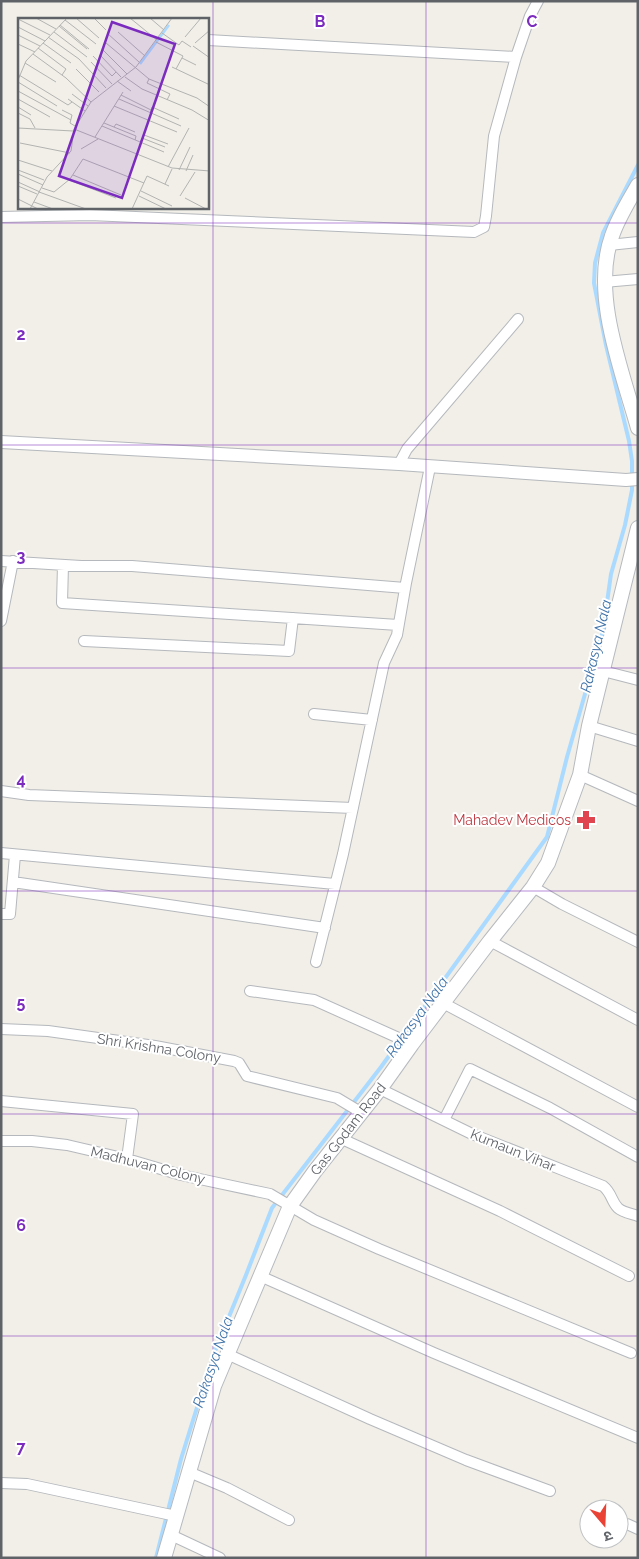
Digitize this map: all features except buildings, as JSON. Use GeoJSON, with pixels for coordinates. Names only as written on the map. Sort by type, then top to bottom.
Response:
{"type":"FeatureCollection","features":[{"type":"Feature","properties":{"kind":"main road"},"geometry":{"type":"LineString","coordinates":[[638,185],[612,235],[604,269],[605,300],[619,361],[638,428]]}},
{"type":"Feature","properties":{"kind":"main road","name":"Gas Godam Road"},"geometry":{"type":"LineString","coordinates":[[164,1558],[171,1535],[169,1514],[189,1472],[214,1386],[260,1276],[286,1203],[342,1139],[359,1110],[380,1089],[404,1041],[443,1003],[533,887],[548,863],[580,775],[589,726],[638,528]]}},
{"type":"Feature","properties":{"kind":"street"},"geometry":{"type":"LineString","coordinates":[[1,217],[90,216],[474,232],[484,227],[494,136],[516,57],[530,16],[538,1]]}},
{"type":"Feature","properties":{"kind":"street"},"geometry":{"type":"LineString","coordinates":[[209,40],[516,57]]}},
{"type":"Feature","properties":{"kind":"street"},"geometry":{"type":"LineString","coordinates":[[610,245],[638,242]]}},
{"type":"Feature","properties":{"kind":"street"},"geometry":{"type":"LineString","coordinates":[[604,282],[638,280]]}},
{"type":"Feature","properties":{"kind":"street"},"geometry":{"type":"LineString","coordinates":[[399,464],[407,449],[518,319]]}},
{"type":"Feature","properties":{"kind":"street"},"geometry":{"type":"LineString","coordinates":[[1,442],[633,479]]}},
{"type":"Feature","properties":{"kind":"street"},"geometry":{"type":"LineString","coordinates":[[316,962],[354,808],[384,663],[397,635],[430,467]]}},
{"type":"Feature","properties":{"kind":"street"},"geometry":{"type":"LineString","coordinates":[[1,560],[63,565],[132,566],[405,588]]}},
{"type":"Feature","properties":{"kind":"street"},"geometry":{"type":"LineString","coordinates":[[1,621],[13,561]]}},
{"type":"Feature","properties":{"kind":"street"},"geometry":{"type":"LineString","coordinates":[[63,565],[62,603],[398,625]]}},
{"type":"Feature","properties":{"kind":"street"},"geometry":{"type":"LineString","coordinates":[[84,641],[289,651],[293,618]]}},
{"type":"Feature","properties":{"kind":"street"},"geometry":{"type":"LineString","coordinates":[[602,671],[638,680]]}},
{"type":"Feature","properties":{"kind":"street"},"geometry":{"type":"LineString","coordinates":[[314,714],[372,720]]}},
{"type":"Feature","properties":{"kind":"street"},"geometry":{"type":"LineString","coordinates":[[589,726],[638,741]]}},
{"type":"Feature","properties":{"kind":"street"},"geometry":{"type":"LineString","coordinates":[[580,775],[638,801]]}},
{"type":"Feature","properties":{"kind":"street"},"geometry":{"type":"LineString","coordinates":[[1,791],[29,795],[354,808]]}},
{"type":"Feature","properties":{"kind":"street"},"geometry":{"type":"LineString","coordinates":[[1,853],[335,884]]}},
{"type":"Feature","properties":{"kind":"street"},"geometry":{"type":"LineString","coordinates":[[1,914],[10,914],[15,855]]}},
{"type":"Feature","properties":{"kind":"street"},"geometry":{"type":"LineString","coordinates":[[13,882],[324,928]]}},
{"type":"Feature","properties":{"kind":"street"},"geometry":{"type":"LineString","coordinates":[[533,887],[562,904],[638,942]]}},
{"type":"Feature","properties":{"kind":"street"},"geometry":{"type":"LineString","coordinates":[[490,941],[638,1020]]}},
{"type":"Feature","properties":{"kind":"street"},"geometry":{"type":"LineString","coordinates":[[250,991],[314,1000],[404,1041]]}},
{"type":"Feature","properties":{"kind":"street"},"geometry":{"type":"LineString","coordinates":[[443,1003],[638,1107]]}},
{"type":"Feature","properties":{"kind":"street","name":"Shri Krishna Colony"},"geometry":{"type":"LineString","coordinates":[[1,1029],[48,1031],[155,1046],[234,1061],[238,1063],[247,1076],[337,1098],[359,1110]]}},
{"type":"Feature","properties":{"kind":"street"},"geometry":{"type":"LineString","coordinates":[[444,1120],[470,1069],[550,1108],[638,1157]]}},
{"type":"Feature","properties":{"kind":"street","name":"Kumaun Vihar"},"geometry":{"type":"LineString","coordinates":[[380,1089],[472,1134],[603,1186],[609,1191],[618,1209],[638,1216]]}},
{"type":"Feature","properties":{"kind":"street"},"geometry":{"type":"LineString","coordinates":[[1,1101],[133,1114],[128,1159]]}},
{"type":"Feature","properties":{"kind":"street"},"geometry":{"type":"LineString","coordinates":[[342,1139],[500,1211],[629,1276]]}},
{"type":"Feature","properties":{"kind":"street","name":"Madhuvan Colony"},"geometry":{"type":"LineString","coordinates":[[1,1141],[32,1141],[67,1145],[128,1159],[181,1175],[272,1195],[314,1220],[379,1249],[631,1352]]}},
{"type":"Feature","properties":{"kind":"street"},"geometry":{"type":"LineString","coordinates":[[260,1276],[434,1353],[638,1438]]}},
{"type":"Feature","properties":{"kind":"street"},"geometry":{"type":"LineString","coordinates":[[228,1354],[370,1419],[466,1460],[550,1491]]}},
{"type":"Feature","properties":{"kind":"street"},"geometry":{"type":"LineString","coordinates":[[189,1472],[227,1488],[289,1520]]}},
{"type":"Feature","properties":{"kind":"street"},"geometry":{"type":"LineString","coordinates":[[1,1483],[27,1484],[169,1514]]}},
{"type":"Feature","properties":{"kind":"street"},"geometry":{"type":"LineString","coordinates":[[171,1535],[220,1558]]}},
{"type":"Feature","properties":{"kind":"waterway","name":"Rakasya Nala"},"geometry":{"type":"LineString","coordinates":[[156,1558],[181,1459],[213,1356],[272,1208],[381,1067],[547,837],[567,757],[603,631],[611,574],[625,525],[632,490],[632,461],[629,441],[606,345],[594,283],[595,263],[603,233],[638,165]]}},
{"type":"Feature","properties":{"kind":"place","name":"Mahadev Medicos"},"geometry":{"type":"Point","coordinates":[586,820]}}]}
